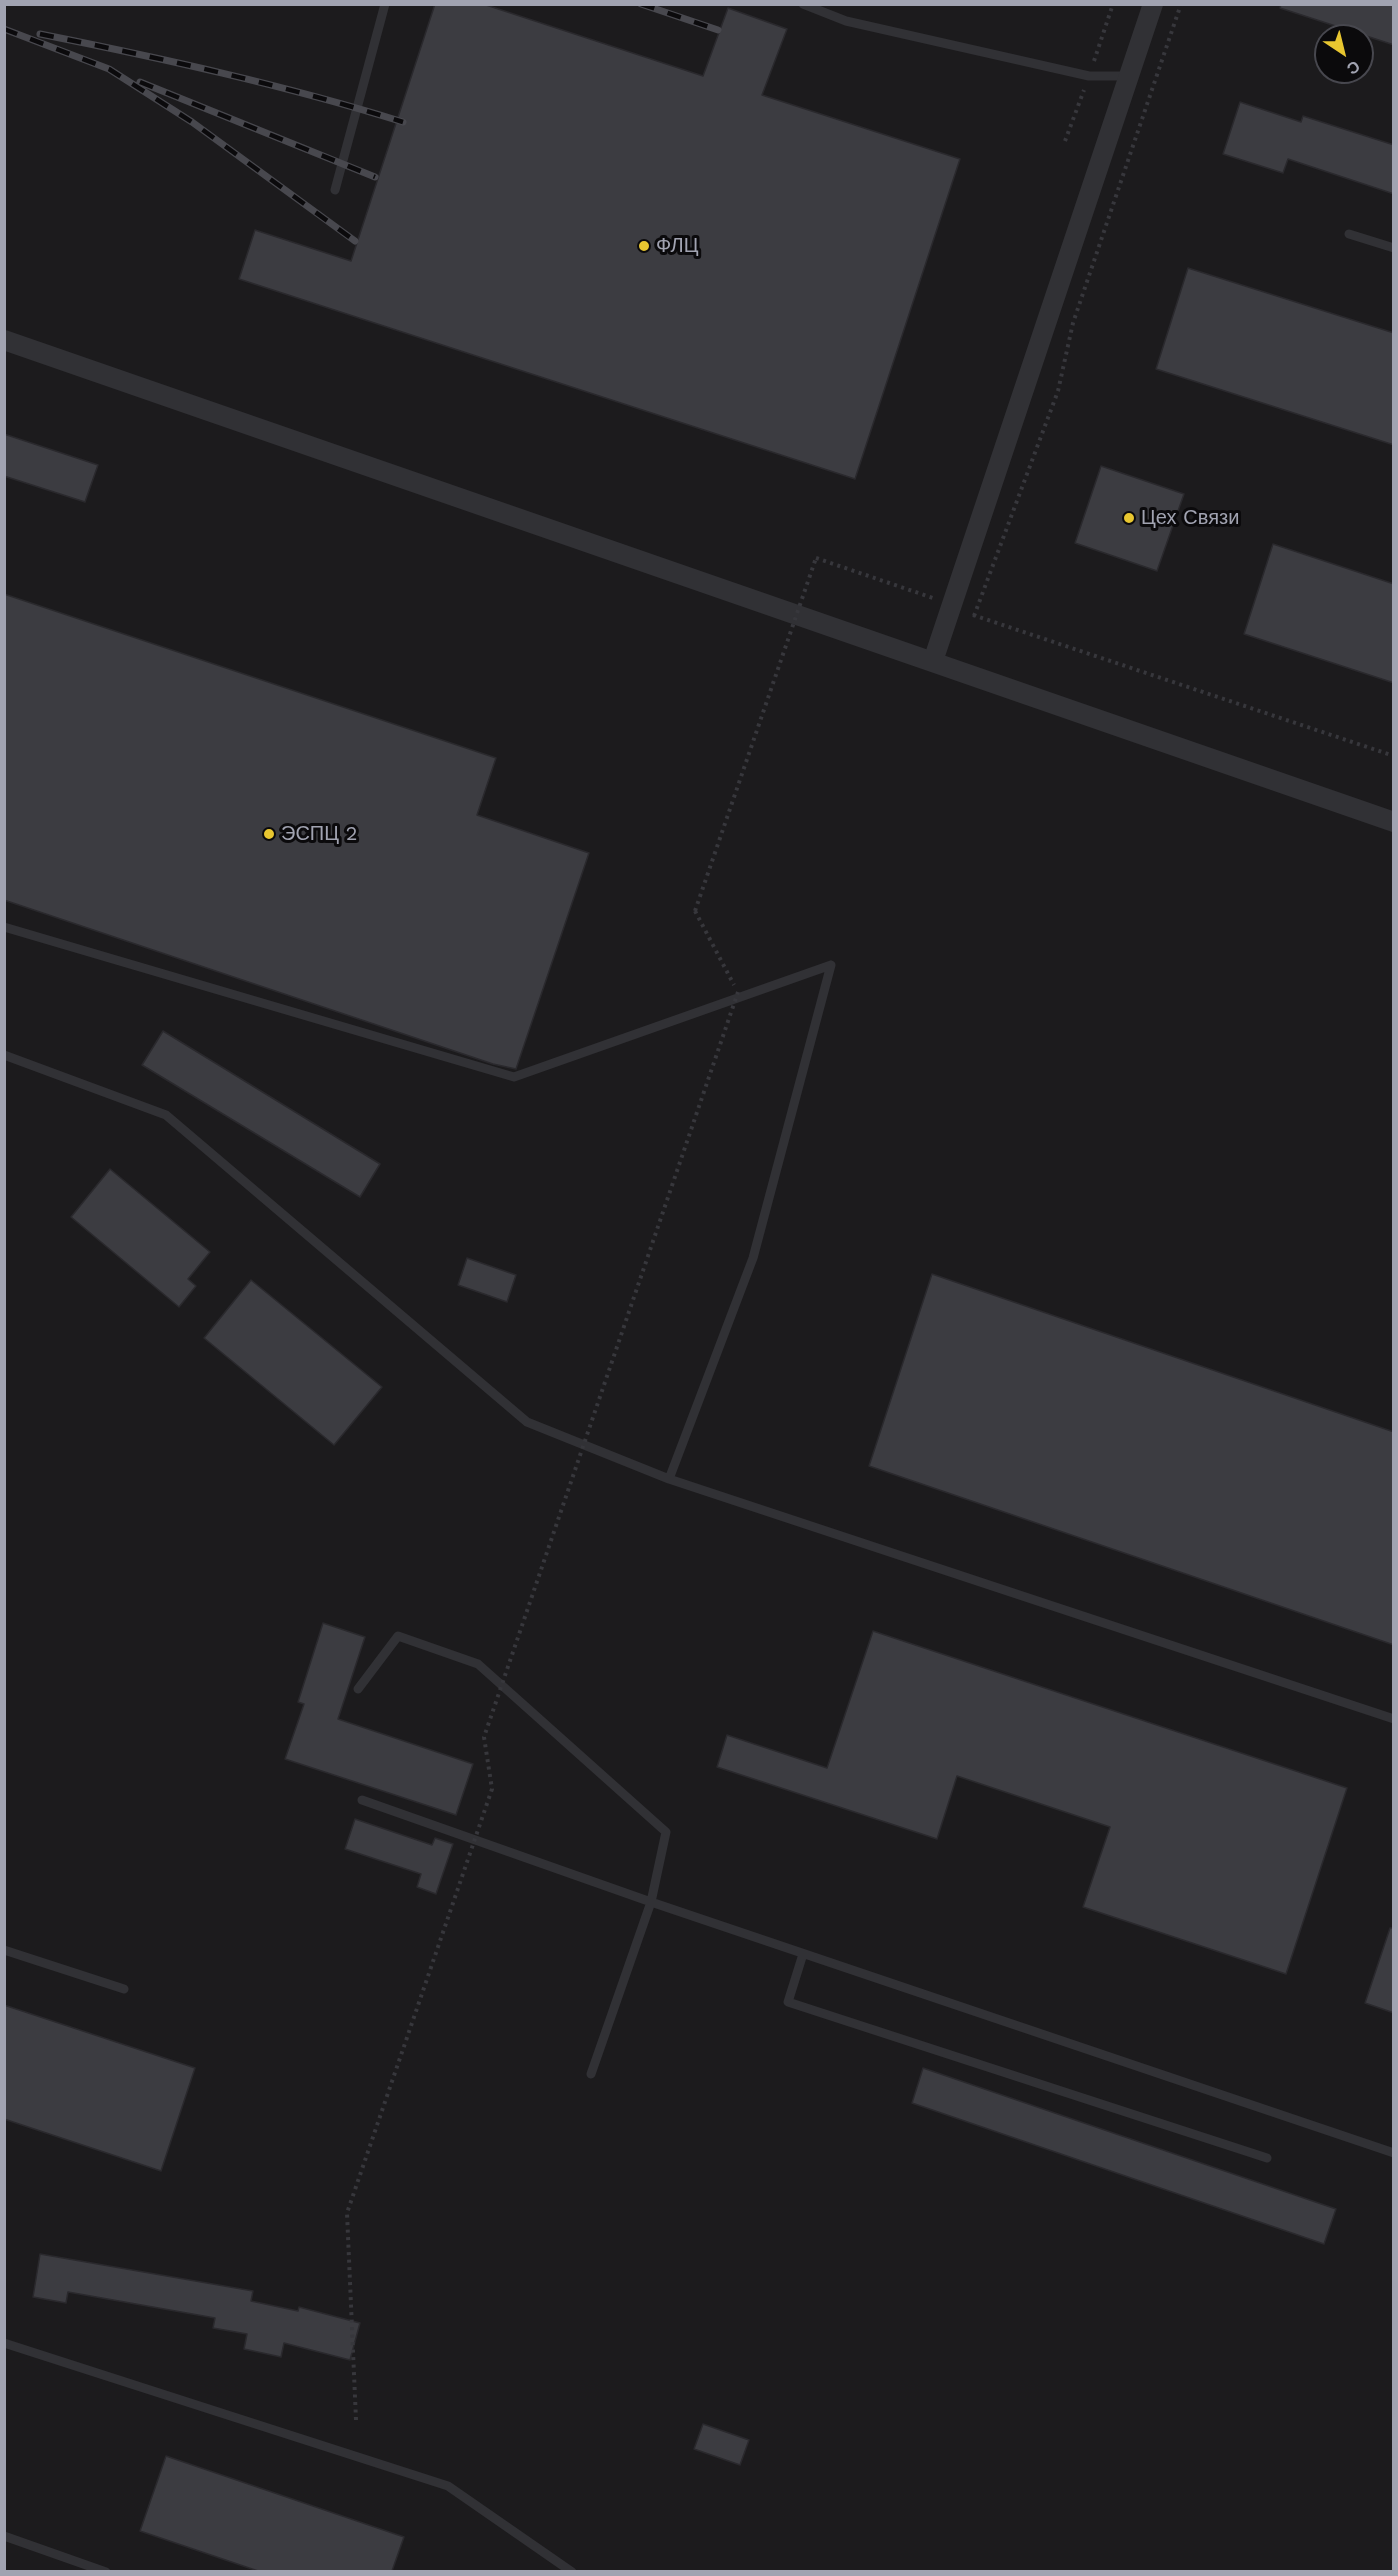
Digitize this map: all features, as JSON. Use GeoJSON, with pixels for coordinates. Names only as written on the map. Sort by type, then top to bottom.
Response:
{"type":"FeatureCollection","features":[{"type":"Feature","properties":{"kind":"street"},"geometry":{"type":"LineString","coordinates":[[933,661],[1131,76],[1153,4]]}},
{"type":"Feature","properties":{"kind":"street"},"geometry":{"type":"LineString","coordinates":[[4,340],[1394,822]]}},
{"type":"Feature","properties":{"kind":"lane"},"geometry":{"type":"LineString","coordinates":[[335,190],[385,4]]}},
{"type":"Feature","properties":{"kind":"lane"},"geometry":{"type":"LineString","coordinates":[[803,4],[846,21],[1089,76],[1131,76]]}},
{"type":"Feature","properties":{"kind":"lane"},"geometry":{"type":"LineString","coordinates":[[1349,234],[1394,248]]}},
{"type":"Feature","properties":{"kind":"lane"},"geometry":{"type":"LineString","coordinates":[[4,927],[514,1077],[831,965],[753,1258],[669,1479]]}},
{"type":"Feature","properties":{"kind":"lane"},"geometry":{"type":"LineString","coordinates":[[4,1055],[166,1115],[527,1422],[669,1479],[1394,1719]]}},
{"type":"Feature","properties":{"kind":"lane"},"geometry":{"type":"LineString","coordinates":[[358,1689],[398,1636],[478,1664],[666,1832],[651,1902],[591,2074]]}},
{"type":"Feature","properties":{"kind":"lane"},"geometry":{"type":"LineString","coordinates":[[362,1800],[651,1902],[1394,2153]]}},
{"type":"Feature","properties":{"kind":"lane"},"geometry":{"type":"LineString","coordinates":[[4,1950],[123,1989]]}},
{"type":"Feature","properties":{"kind":"lane"},"geometry":{"type":"LineString","coordinates":[[803,1953],[788,2001],[1267,2158]]}},
{"type":"Feature","properties":{"kind":"lane"},"geometry":{"type":"LineString","coordinates":[[4,2343],[448,2486],[572,2571]]}},
{"type":"Feature","properties":{"kind":"lane"},"geometry":{"type":"LineString","coordinates":[[4,2536],[106,2571]]}},
{"type":"Feature","properties":{"kind":"path"},"geometry":{"type":"LineString","coordinates":[[974,616],[1058,391],[1073,323],[1181,4]]}},
{"type":"Feature","properties":{"kind":"path"},"geometry":{"type":"LineString","coordinates":[[356,2420],[347,2214],[492,1789],[484,1737],[738,992],[695,911],[816,558],[952,605],[974,616],[1394,756]]}},
{"type":"Feature","properties":{"kind":"shaded area"},"geometry":{"type":"Polygon","coordinates":[[[5,5],[1393,5],[1393,2571],[5,2571],[5,5]]]}},
{"type":"Feature","properties":{"kind":"building","name":"ФЛЦ"},"geometry":{"type":"Polygon","coordinates":[[[435,4],[483,4],[703,76],[728,8],[787,29],[762,95],[960,159],[855,479],[239,279],[255,230],[351,261],[435,4]]]}},
{"type":"Feature","properties":{"kind":"building"},"geometry":{"type":"Polygon","coordinates":[[[1281,4],[1394,4],[1394,45],[1374,39],[1374,24],[1329,24],[1280,8],[1281,4]]]}},
{"type":"Feature","properties":{"kind":"building"},"geometry":{"type":"Polygon","coordinates":[[[1240,102],[1301,122],[1303,116],[1394,145],[1394,194],[1288,159],[1283,173],[1223,154],[1240,102]]]}},
{"type":"Feature","properties":{"kind":"building"},"geometry":{"type":"Polygon","coordinates":[[[1188,268],[1394,333],[1394,445],[1156,369],[1188,268]]]}},
{"type":"Feature","properties":{"kind":"building"},"geometry":{"type":"Polygon","coordinates":[[[4,434],[98,465],[85,502],[4,476],[4,434]]]}},
{"type":"Feature","properties":{"kind":"building","name":"Цех Связи"},"geometry":{"type":"Polygon","coordinates":[[[1101,466],[1184,494],[1157,571],[1075,543],[1101,466]]]}},
{"type":"Feature","properties":{"kind":"building"},"geometry":{"type":"Polygon","coordinates":[[[1273,544],[1394,584],[1394,683],[1244,634],[1273,544]]]}},
{"type":"Feature","properties":{"kind":"building","name":"ЭСПЦ 2"},"geometry":{"type":"Polygon","coordinates":[[[4,594],[496,758],[477,815],[589,853],[516,1069],[493,1064],[4,900],[4,594]]]}},
{"type":"Feature","properties":{"kind":"building"},"geometry":{"type":"Polygon","coordinates":[[[163,1031],[380,1164],[360,1197],[142,1065],[163,1031]]]}},
{"type":"Feature","properties":{"kind":"building"},"geometry":{"type":"Polygon","coordinates":[[[110,1169],[210,1252],[188,1279],[196,1286],[179,1307],[71,1217],[110,1169]]]}},
{"type":"Feature","properties":{"kind":"building"},"geometry":{"type":"Polygon","coordinates":[[[467,1258],[516,1275],[507,1302],[458,1285],[467,1258]]]}},
{"type":"Feature","properties":{"kind":"building"},"geometry":{"type":"Polygon","coordinates":[[[932,1274],[1394,1432],[1394,1645],[869,1466],[932,1274]]]}},
{"type":"Feature","properties":{"kind":"building"},"geometry":{"type":"Polygon","coordinates":[[[251,1280],[382,1387],[334,1445],[204,1338],[251,1280]]]}},
{"type":"Feature","properties":{"kind":"building"},"geometry":{"type":"Polygon","coordinates":[[[323,1623],[365,1637],[338,1719],[473,1764],[456,1815],[285,1759],[304,1704],[298,1702],[323,1623]]]}},
{"type":"Feature","properties":{"kind":"building"},"geometry":{"type":"Polygon","coordinates":[[[873,1631],[1347,1788],[1286,1974],[1083,1907],[1110,1827],[957,1776],[937,1839],[717,1767],[727,1735],[827,1768],[873,1631]]]}},
{"type":"Feature","properties":{"kind":"building"},"geometry":{"type":"Polygon","coordinates":[[[355,1819],[432,1845],[435,1838],[453,1844],[436,1894],[417,1887],[421,1874],[345,1849],[355,1819]]]}},
{"type":"Feature","properties":{"kind":"building"},"geometry":{"type":"Polygon","coordinates":[[[1390,1928],[1394,1928],[1394,2013],[1365,2003],[1390,1928]]]}},
{"type":"Feature","properties":{"kind":"building"},"geometry":{"type":"Polygon","coordinates":[[[4,2005],[195,2068],[161,2171],[4,2119],[4,2005]]]}},
{"type":"Feature","properties":{"kind":"building"},"geometry":{"type":"Polygon","coordinates":[[[923,2068],[1336,2209],[1324,2244],[912,2103],[923,2068]]]}},
{"type":"Feature","properties":{"kind":"building"},"geometry":{"type":"Polygon","coordinates":[[[40,2254],[253,2291],[251,2301],[298,2311],[299,2307],[360,2323],[350,2360],[284,2343],[281,2357],[244,2349],[247,2334],[213,2328],[215,2318],[68,2292],[66,2303],[33,2297],[40,2254]]]}},
{"type":"Feature","properties":{"kind":"building"},"geometry":{"type":"Polygon","coordinates":[[[703,2424],[749,2440],[740,2465],[694,2449],[703,2424]]]}},
{"type":"Feature","properties":{"kind":"building"},"geometry":{"type":"Polygon","coordinates":[[[166,2456],[404,2537],[392,2571],[258,2571],[140,2531],[166,2456]]]}},
{"type":"Feature","properties":{"kind":"railway"},"geometry":{"type":"LineString","coordinates":[[641,4],[718,30]]}},
{"type":"Feature","properties":{"kind":"railway"},"geometry":{"type":"LineString","coordinates":[[4,29],[109,69],[192,122],[355,241]]}},
{"type":"Feature","properties":{"kind":"railway"},"geometry":{"type":"LineString","coordinates":[[40,34],[222,73],[403,122]]}},
{"type":"Feature","properties":{"kind":"railway"},"geometry":{"type":"LineString","coordinates":[[140,82],[375,177]]}},
{"type":"Feature","properties":{"kind":"place","name":"ФЛЦ"},"geometry":{"type":"Point","coordinates":[644,246]}},
{"type":"Feature","properties":{"kind":"place","name":"Цех Связи"},"geometry":{"type":"Point","coordinates":[1129,518]}},
{"type":"Feature","properties":{"kind":"place","name":"ЭСПЦ 2"},"geometry":{"type":"Point","coordinates":[269,834]}}]}
